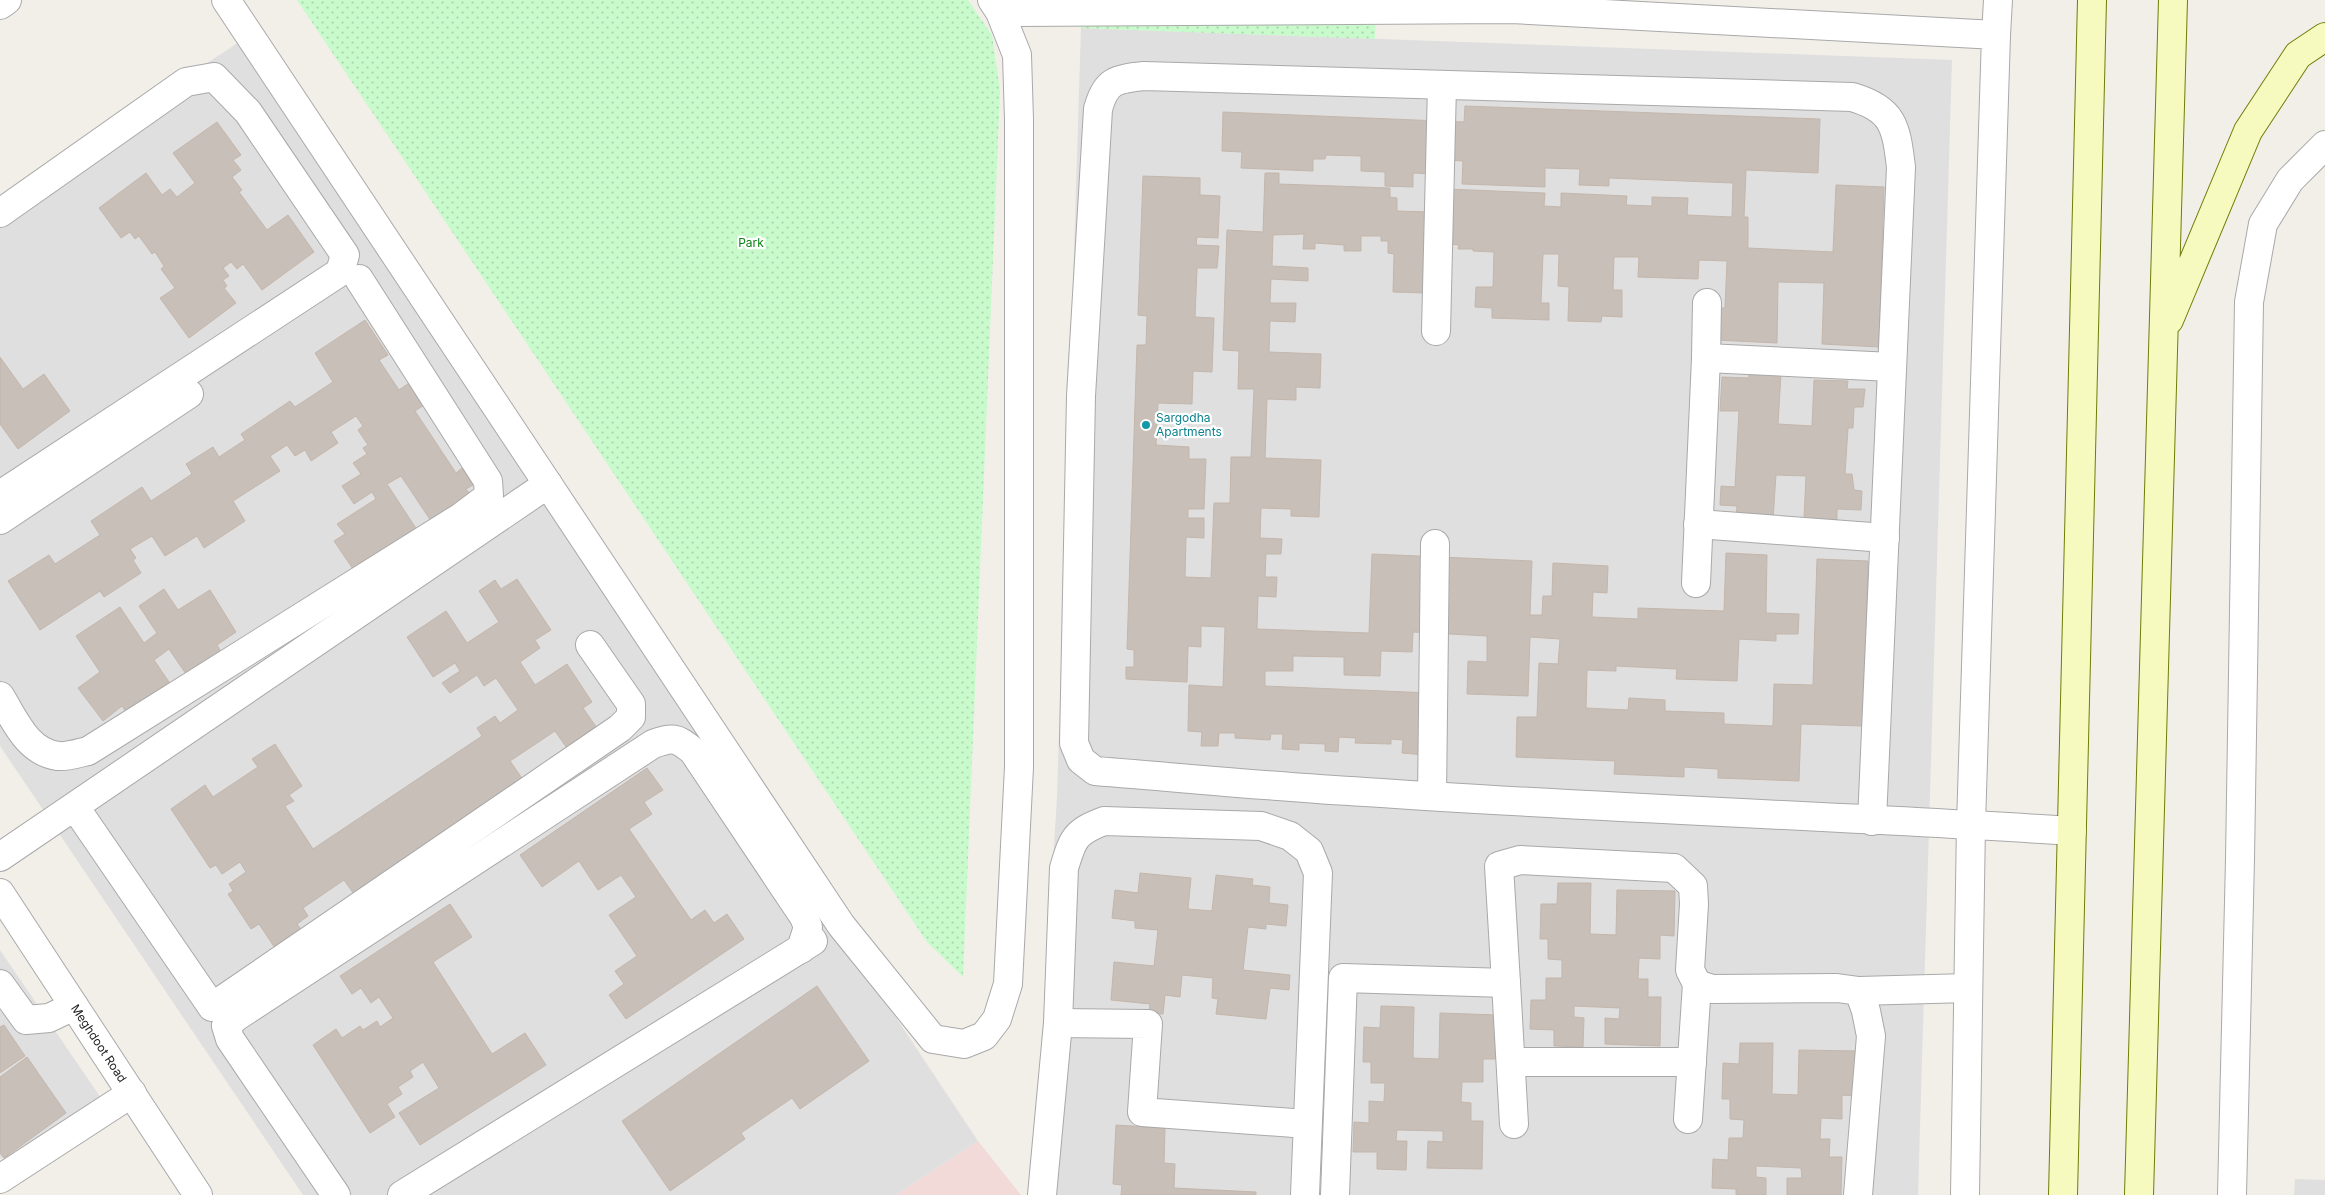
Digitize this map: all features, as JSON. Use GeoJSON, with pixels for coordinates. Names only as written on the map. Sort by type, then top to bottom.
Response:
{"type":"FeatureCollection","features":[{"type":"Feature","properties":{"kind":"main road"},"geometry":{"type":"LineString","coordinates":[[2063,1195],[2092,0]]}},
{"type":"Feature","properties":{"kind":"main road"},"geometry":{"type":"LineString","coordinates":[[2139,1195],[2173,0]]}},
{"type":"Feature","properties":{"kind":"main road"},"geometry":{"type":"LineString","coordinates":[[2162,337],[2248,131],[2298,55],[2325,37]]}},
{"type":"Feature","properties":{"kind":"street"},"geometry":{"type":"LineString","coordinates":[[0,5],[8,0]]}},
{"type":"Feature","properties":{"kind":"street"},"geometry":{"type":"LineString","coordinates":[[226,0],[841,925],[933,1039],[964,1044],[984,1036],[997,1019],[1008,984],[1019,767],[1019,120],[1016,54],[996,6],[1512,8],[1996,35]]}},
{"type":"Feature","properties":{"kind":"street"},"geometry":{"type":"LineString","coordinates":[[1965,1195],[1970,824],[1998,0]]}},
{"type":"Feature","properties":{"kind":"street"},"geometry":{"type":"LineString","coordinates":[[1872,821],[1901,166],[1897,133],[1889,118],[1872,102],[1852,97],[1144,76],[1119,79],[1103,92],[1098,109],[1081,396],[1074,733],[1074,743],[1081,760],[1095,771],[1432,796],[1872,821],[1970,824],[2072,831]]}},
{"type":"Feature","properties":{"kind":"street"},"geometry":{"type":"LineString","coordinates":[[0,213],[186,82],[214,77],[248,112],[345,255],[340,272],[0,495]]}},
{"type":"Feature","properties":{"kind":"street"},"geometry":{"type":"LineString","coordinates":[[1436,331],[1442,85]]}},
{"type":"Feature","properties":{"kind":"street"},"geometry":{"type":"LineString","coordinates":[[2232,1195],[2240,859],[2249,302],[2263,224],[2290,180],[2325,145]]}},
{"type":"Feature","properties":{"kind":"street"},"geometry":{"type":"LineString","coordinates":[[0,520],[396,255]]}},
{"type":"Feature","properties":{"kind":"street"},"geometry":{"type":"LineString","coordinates":[[0,696],[28,742],[44,751],[59,756],[88,751],[461,517],[490,496],[488,481],[359,279]]}},
{"type":"Feature","properties":{"kind":"street"},"geometry":{"type":"LineString","coordinates":[[1696,583],[1707,303]]}},
{"type":"Feature","properties":{"kind":"street"},"geometry":{"type":"LineString","coordinates":[[1706,358],[1892,366]]}},
{"type":"Feature","properties":{"kind":"street"},"geometry":{"type":"LineString","coordinates":[[0,857],[548,484]]}},
{"type":"Feature","properties":{"kind":"street"},"geometry":{"type":"LineString","coordinates":[[1698,524],[1885,538]]}},
{"type":"Feature","properties":{"kind":"street"},"geometry":{"type":"LineString","coordinates":[[1432,796],[1435,544]]}},
{"type":"Feature","properties":{"kind":"street"},"geometry":{"type":"LineString","coordinates":[[75,807],[212,1007],[620,728],[631,717],[631,704],[590,644]]}},
{"type":"Feature","properties":{"kind":"street"},"geometry":{"type":"LineString","coordinates":[[336,1195],[230,1039],[226,1026],[236,1017],[653,744],[670,738],[682,742],[692,751],[804,917],[808,927],[807,945],[402,1195]]}},
{"type":"Feature","properties":{"kind":"street"},"geometry":{"type":"LineString","coordinates":[[1042,1195],[1058,1022],[1064,868],[1071,846],[1084,829],[1104,820],[1261,826],[1290,836],[1308,852],[1318,873],[1305,1195]]}},
{"type":"Feature","properties":{"kind":"street"},"geometry":{"type":"LineString","coordinates":[[1514,1124],[1500,866],[1520,860],[1674,868],[1693,886],[1694,904],[1690,970],[1697,984],[1688,1119]]}},
{"type":"Feature","properties":{"kind":"street","name":"Meghdoot Road"},"geometry":{"type":"LineString","coordinates":[[0,893],[198,1195]]}},
{"type":"Feature","properties":{"kind":"street"},"geometry":{"type":"LineString","coordinates":[[1335,1195],[1343,978],[1506,983]]}},
{"type":"Feature","properties":{"kind":"street"},"geometry":{"type":"LineString","coordinates":[[0,984],[26,1020],[49,1018],[74,1006]]}},
{"type":"Feature","properties":{"kind":"street"},"geometry":{"type":"LineString","coordinates":[[1697,984],[1712,989],[1837,988],[1859,990],[1968,988]]}},
{"type":"Feature","properties":{"kind":"street"},"geometry":{"type":"LineString","coordinates":[[1858,1195],[1871,1036],[1866,1010],[1859,990]]}},
{"type":"Feature","properties":{"kind":"street"},"geometry":{"type":"LineString","coordinates":[[1058,1022],[1148,1024],[1142,1112],[1307,1124]]}},
{"type":"Feature","properties":{"kind":"street"},"geometry":{"type":"LineString","coordinates":[[1510,1062],[1692,1062]]}},
{"type":"Feature","properties":{"kind":"street"},"geometry":{"type":"LineString","coordinates":[[0,1179],[132,1093]]}},
{"type":"Feature","properties":{"kind":"shaded area"},"geometry":{"type":"Polygon","coordinates":[[[1081,28],[1952,60],[1918,1195],[1032,1195],[1057,797],[1081,28]]]}},
{"type":"Feature","properties":{"kind":"shaded area"},"geometry":{"type":"Polygon","coordinates":[[[245,38],[978,1141],[896,1195],[303,1195],[0,746],[0,200],[245,38]]]}},
{"type":"Feature","properties":{"kind":"shaded area"},"geometry":{"type":"Polygon","coordinates":[[[0,950],[103,1101],[23,1151],[0,1159],[0,950]]]}},
{"type":"Feature","properties":{"kind":"shaded area"},"geometry":{"type":"Polygon","coordinates":[[[978,1141],[1021,1195],[896,1195],[978,1141]]]}},
{"type":"Feature","properties":{"kind":"shaded area"},"geometry":{"type":"Polygon","coordinates":[[[2295,1179],[2325,1180],[2325,1195],[2294,1195],[2295,1179]]]}},
{"type":"Feature","properties":{"kind":"green space","name":"Park"},"geometry":{"type":"Polygon","coordinates":[[[297,0],[968,0],[992,35],[1000,91],[963,977],[927,942],[297,0]]]}},
{"type":"Feature","properties":{"kind":"green space"},"geometry":{"type":"Polygon","coordinates":[[[1061,0],[1376,0],[1375,39],[1081,28],[1061,0]]]}},
{"type":"Feature","properties":{"kind":"building","name":"Sargodha Apartments"},"geometry":{"type":"Polygon","coordinates":[[[1465,106],[1820,119],[1818,173],[1746,170],[1744,217],[1748,217],[1748,248],[1833,252],[1836,185],[1884,187],[1879,347],[1822,344],[1824,283],[1778,282],[1777,343],[1715,340],[1716,308],[1725,308],[1727,261],[1699,260],[1698,279],[1638,277],[1639,257],[1614,257],[1613,290],[1622,290],[1622,317],[1602,316],[1601,322],[1568,321],[1569,287],[1558,286],[1559,254],[1543,254],[1541,303],[1549,303],[1549,320],[1492,318],[1492,308],[1475,307],[1476,287],[1493,287],[1494,252],[1458,249],[1459,245],[1449,244],[1425,293],[1393,292],[1394,254],[1388,253],[1388,241],[1381,241],[1381,236],[1361,236],[1361,251],[1344,251],[1344,245],[1315,243],[1315,249],[1303,249],[1304,234],[1273,235],[1272,266],[1308,268],[1308,281],[1271,279],[1270,303],[1296,303],[1295,322],[1270,321],[1269,352],[1321,354],[1320,388],[1296,387],[1296,400],[1267,399],[1265,458],[1321,460],[1319,517],[1291,516],[1291,509],[1261,508],[1260,538],[1282,539],[1281,554],[1266,554],[1265,577],[1277,577],[1276,597],[1258,596],[1257,629],[1369,633],[1372,554],[1532,561],[1530,615],[1542,615],[1543,596],[1552,596],[1553,563],[1608,566],[1607,593],[1593,592],[1592,617],[1638,619],[1638,608],[1724,611],[1726,553],[1767,555],[1766,613],[1799,614],[1798,634],[1776,634],[1776,641],[1739,639],[1737,681],[1676,679],[1677,669],[1616,666],[1616,671],[1587,670],[1586,708],[1628,710],[1629,698],[1665,700],[1665,711],[1724,713],[1724,724],[1773,726],[1774,684],[1813,685],[1817,559],[1868,561],[1863,726],[1801,724],[1799,781],[1718,778],[1718,769],[1684,767],[1684,777],[1614,774],[1615,761],[1516,757],[1517,717],[1537,717],[1539,663],[1558,664],[1560,639],[1530,637],[1528,696],[1467,694],[1468,661],[1487,662],[1487,636],[1413,632],[1412,652],[1381,651],[1380,676],[1344,675],[1344,657],[1293,656],[1293,671],[1265,671],[1265,686],[1430,693],[1426,755],[1402,753],[1403,740],[1391,739],[1391,744],[1355,743],[1356,738],[1339,737],[1338,752],[1325,751],[1325,744],[1299,743],[1299,750],[1282,749],[1283,734],[1271,734],[1270,740],[1235,738],[1235,733],[1219,733],[1218,746],[1201,746],[1202,732],[1188,731],[1189,685],[1223,687],[1225,627],[1201,626],[1201,647],[1188,646],[1187,682],[1126,679],[1126,667],[1134,667],[1134,650],[1127,649],[1137,345],[1146,345],[1147,316],[1138,315],[1143,176],[1200,178],[1200,195],[1220,196],[1218,238],[1197,237],[1196,245],[1219,246],[1217,268],[1197,268],[1195,317],[1214,318],[1212,372],[1193,371],[1192,404],[1158,403],[1156,445],[1189,447],[1189,459],[1206,459],[1204,509],[1188,509],[1188,518],[1204,518],[1204,538],[1186,537],[1185,577],[1211,578],[1214,503],[1230,503],[1231,457],[1251,457],[1254,389],[1238,389],[1239,351],[1223,350],[1227,230],[1263,232],[1265,173],[1279,173],[1279,184],[1390,188],[1390,197],[1397,198],[1397,211],[1430,212],[1446,189],[1545,193],[1544,206],[1561,207],[1561,193],[1627,196],[1626,205],[1652,206],[1652,197],[1688,198],[1687,215],[1732,217],[1733,183],[1609,178],[1609,186],[1579,185],[1580,169],[1545,168],[1545,187],[1462,184],[1463,161],[1445,160],[1433,174],[1413,173],[1413,187],[1385,186],[1385,172],[1361,171],[1361,156],[1326,155],[1325,159],[1313,159],[1313,171],[1241,168],[1242,152],[1222,151],[1223,112],[1464,122],[1465,106]]]}},
{"type":"Feature","properties":{"kind":"building"},"geometry":{"type":"Polygon","coordinates":[[[217,122],[241,155],[233,160],[241,170],[232,177],[242,190],[239,192],[267,230],[288,215],[314,252],[262,290],[243,264],[237,269],[231,262],[223,268],[229,276],[223,280],[227,286],[224,288],[236,303],[189,338],[160,298],[175,288],[161,269],[164,266],[155,252],[152,254],[139,236],[135,239],[130,232],[121,238],[99,208],[146,173],[162,195],[170,189],[177,197],[195,183],[173,153],[217,122]]]}},
{"type":"Feature","properties":{"kind":"building"},"geometry":{"type":"Polygon","coordinates":[[[365,320],[388,355],[379,360],[399,390],[412,381],[427,403],[415,411],[456,473],[462,468],[473,485],[466,489],[471,495],[431,521],[401,476],[387,484],[419,533],[376,562],[372,556],[353,569],[334,541],[345,534],[337,524],[376,499],[372,492],[354,504],[342,486],[361,474],[353,463],[367,454],[363,448],[368,445],[358,430],[363,426],[356,416],[331,432],[338,443],[311,461],[305,450],[295,456],[287,445],[270,456],[280,471],[233,501],[245,521],[204,548],[197,536],[165,556],[152,536],[130,549],[136,558],[133,560],[141,573],[104,597],[100,591],[40,630],[8,581],[49,555],[55,564],[100,535],[91,521],[142,487],[151,501],[192,474],[186,464],[213,447],[219,457],[245,440],[241,434],[290,401],[295,407],[333,382],[315,353],[365,320]]]}},
{"type":"Feature","properties":{"kind":"building"},"geometry":{"type":"Polygon","coordinates":[[[0,357],[23,389],[44,374],[70,411],[18,449],[0,424],[0,357]]]}},
{"type":"Feature","properties":{"kind":"building"},"geometry":{"type":"Polygon","coordinates":[[[1749,372],[1781,374],[1778,424],[1812,426],[1814,380],[1848,381],[1847,389],[1865,389],[1863,407],[1854,407],[1853,428],[1848,428],[1845,474],[1852,474],[1854,490],[1862,491],[1861,510],[1837,509],[1837,520],[1804,518],[1806,476],[1776,475],[1773,519],[1736,517],[1737,506],[1720,505],[1721,486],[1735,487],[1739,411],[1720,411],[1722,377],[1749,378],[1749,372]]]}},
{"type":"Feature","properties":{"kind":"building"},"geometry":{"type":"Polygon","coordinates":[[[517,579],[551,630],[535,640],[540,648],[520,662],[535,685],[567,664],[592,702],[583,708],[599,731],[569,751],[555,731],[510,761],[526,784],[479,809],[411,854],[415,859],[356,897],[344,880],[303,908],[308,916],[297,924],[304,933],[277,951],[259,924],[251,929],[228,894],[233,891],[229,884],[246,872],[240,862],[222,874],[216,865],[210,868],[171,809],[205,785],[213,797],[258,767],[252,759],[275,744],[302,786],[289,795],[294,801],[285,806],[313,849],[482,736],[477,728],[495,716],[500,723],[518,710],[496,678],[484,686],[477,675],[450,693],[442,683],[460,671],[455,663],[433,677],[407,637],[446,611],[467,643],[499,622],[479,591],[495,580],[501,589],[517,579]]]}},
{"type":"Feature","properties":{"kind":"building"},"geometry":{"type":"Polygon","coordinates":[[[164,589],[178,610],[210,590],[236,632],[217,645],[221,652],[188,677],[169,649],[154,660],[169,682],[126,712],[122,706],[103,721],[78,688],[100,672],[76,636],[120,607],[144,643],[157,633],[139,606],[164,589]]]}},
{"type":"Feature","properties":{"kind":"building"},"geometry":{"type":"Polygon","coordinates":[[[647,768],[663,790],[644,802],[652,814],[629,829],[691,920],[705,910],[714,923],[727,914],[744,939],[626,1019],[609,995],[624,984],[615,971],[637,956],[609,915],[636,897],[621,875],[598,890],[579,861],[542,887],[520,855],[647,768]]]}},
{"type":"Feature","properties":{"kind":"building"},"geometry":{"type":"Polygon","coordinates":[[[1140,873],[1191,878],[1188,909],[1212,911],[1216,875],[1253,879],[1252,885],[1270,887],[1269,903],[1288,905],[1286,926],[1266,924],[1266,929],[1248,927],[1243,970],[1290,975],[1289,990],[1270,988],[1266,1019],[1216,1014],[1218,999],[1212,998],[1213,978],[1182,975],[1180,997],[1165,995],[1163,1014],[1149,1013],[1150,1004],[1111,1000],[1114,962],[1154,966],[1158,930],[1135,928],[1135,921],[1112,918],[1115,890],[1138,893],[1140,873]]]}},
{"type":"Feature","properties":{"kind":"building"},"geometry":{"type":"Polygon","coordinates":[[[1558,883],[1591,883],[1590,934],[1616,935],[1617,890],[1675,891],[1674,936],[1660,935],[1660,959],[1639,958],[1638,979],[1648,979],[1648,997],[1661,997],[1660,1046],[1605,1044],[1605,1018],[1619,1019],[1620,1008],[1574,1006],[1574,1017],[1584,1018],[1583,1047],[1554,1046],[1554,1030],[1530,1029],[1531,1000],[1546,1000],[1546,978],[1562,978],[1562,960],[1548,959],[1548,939],[1540,939],[1541,904],[1557,904],[1558,883]]]}},
{"type":"Feature","properties":{"kind":"building"},"geometry":{"type":"Polygon","coordinates":[[[450,904],[472,937],[433,962],[492,1054],[525,1033],[546,1065],[420,1145],[399,1113],[439,1088],[423,1062],[410,1071],[413,1077],[398,1087],[402,1094],[387,1104],[395,1117],[370,1133],[313,1045],[336,1029],[342,1038],[360,1026],[363,1030],[377,1021],[380,1027],[393,1018],[379,997],[371,1003],[361,988],[352,994],[340,976],[450,904]]]}},
{"type":"Feature","properties":{"kind":"building"},"geometry":{"type":"Polygon","coordinates":[[[817,986],[869,1061],[800,1109],[792,1098],[741,1133],[745,1139],[670,1191],[622,1121],[817,986]]]}},
{"type":"Feature","properties":{"kind":"building"},"geometry":{"type":"Polygon","coordinates":[[[1381,1006],[1414,1007],[1413,1058],[1439,1059],[1440,1013],[1497,1015],[1496,1059],[1483,1059],[1483,1082],[1462,1082],[1461,1102],[1471,1103],[1471,1121],[1483,1121],[1482,1169],[1427,1168],[1428,1141],[1443,1142],[1443,1131],[1397,1130],[1396,1141],[1407,1141],[1406,1170],[1377,1169],[1377,1152],[1353,1152],[1354,1122],[1369,1123],[1369,1101],[1384,1102],[1385,1083],[1371,1083],[1371,1062],[1363,1062],[1364,1027],[1380,1028],[1381,1006]]]}},
{"type":"Feature","properties":{"kind":"building"},"geometry":{"type":"Polygon","coordinates":[[[4,1025],[25,1056],[0,1073],[0,1027],[4,1025]]]}},
{"type":"Feature","properties":{"kind":"building"},"geometry":{"type":"Polygon","coordinates":[[[1740,1043],[1773,1043],[1772,1094],[1798,1095],[1799,1050],[1856,1051],[1855,1096],[1842,1095],[1842,1119],[1821,1118],[1820,1139],[1830,1139],[1829,1157],[1842,1157],[1841,1195],[1787,1195],[1787,1178],[1802,1178],[1801,1168],[1756,1166],[1756,1177],[1766,1178],[1766,1195],[1736,1195],[1736,1189],[1712,1188],[1713,1159],[1728,1160],[1729,1138],[1743,1138],[1744,1120],[1730,1119],[1730,1099],[1722,1099],[1723,1063],[1739,1064],[1740,1043]]]}},
{"type":"Feature","properties":{"kind":"building"},"geometry":{"type":"Polygon","coordinates":[[[27,1057],[66,1113],[4,1158],[0,1153],[0,1077],[27,1057]]]}},
{"type":"Feature","properties":{"kind":"building"},"geometry":{"type":"Polygon","coordinates":[[[1116,1125],[1165,1128],[1164,1163],[1175,1164],[1174,1188],[1256,1192],[1256,1195],[1121,1195],[1122,1185],[1113,1184],[1116,1125]]]}},
{"type":"Feature","properties":{"kind":"place","name":"Sargodha Apartments"},"geometry":{"type":"Point","coordinates":[1146,425]}}]}
